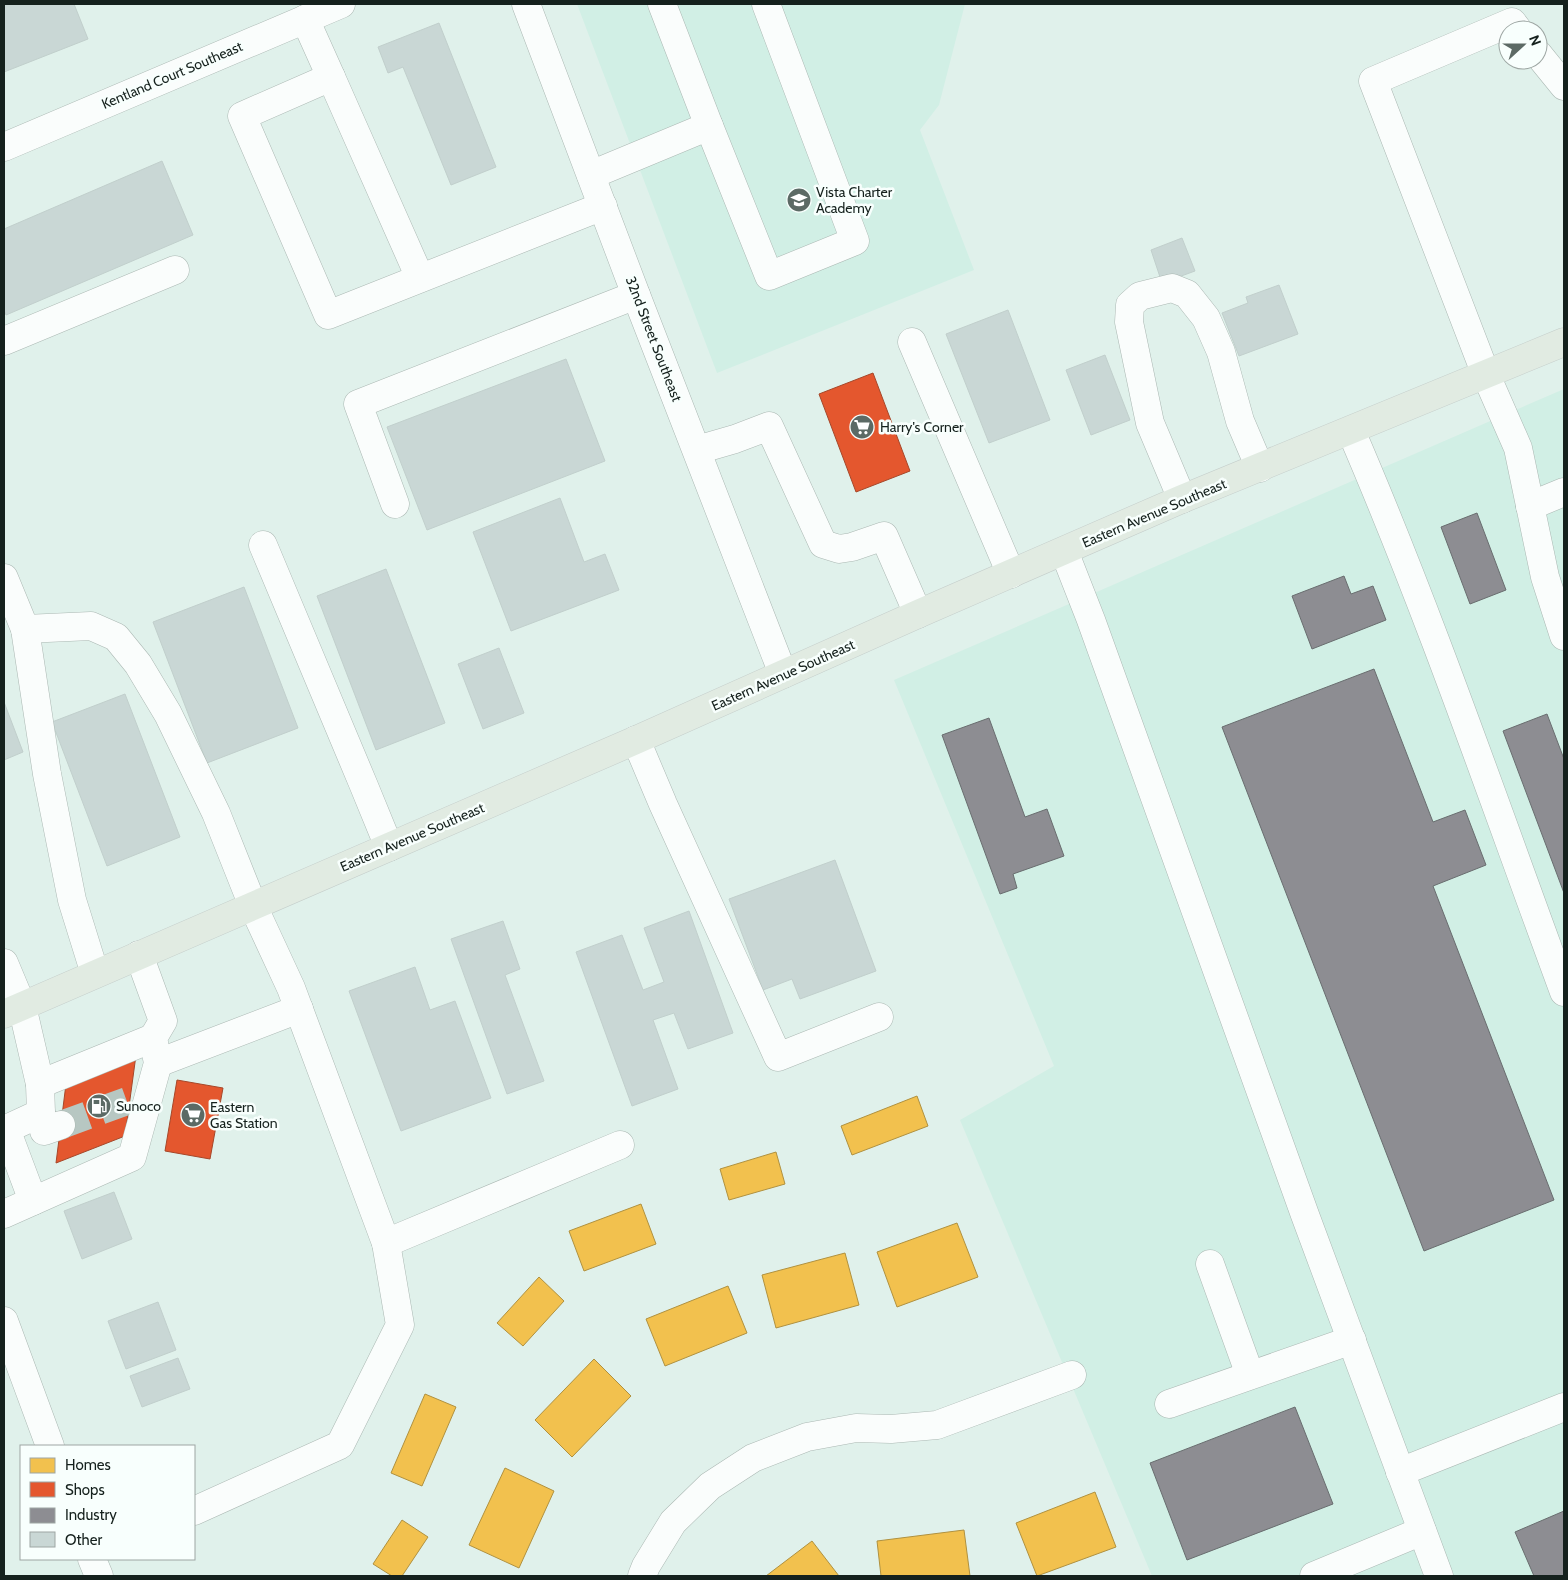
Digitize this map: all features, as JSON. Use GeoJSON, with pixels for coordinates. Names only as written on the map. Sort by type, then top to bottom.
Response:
{"type":"FeatureCollection","features":[{"type":"Feature","properties":{"kind":"main road","name":"Eastern Avenue Southeast"},"geometry":{"type":"LineString","coordinates":[[13,1010],[636,740],[1182,499],[1564,342]]}},
{"type":"Feature","properties":{"kind":"street","name":"Kentland Court Southeast"},"geometry":{"type":"LineString","coordinates":[[4,147],[341,4]]}},
{"type":"Feature","properties":{"kind":"street","name":"32nd Street Southeast"},"geometry":{"type":"LineString","coordinates":[[526,4],[636,295],[783,674]]}},
{"type":"Feature","properties":{"kind":"street"},"geometry":{"type":"LineString","coordinates":[[662,4],[769,276],[855,241],[766,4]]}},
{"type":"Feature","properties":{"kind":"street"},"geometry":{"type":"LineString","coordinates":[[305,19],[420,278]]}},
{"type":"Feature","properties":{"kind":"street"},"geometry":{"type":"LineString","coordinates":[[1498,28],[1373,82],[1486,375],[1518,448],[1545,577],[1564,636]]}},
{"type":"Feature","properties":{"kind":"street"},"geometry":{"type":"LineString","coordinates":[[1548,66],[1564,86]]}},
{"type":"Feature","properties":{"kind":"street"},"geometry":{"type":"LineString","coordinates":[[331,77],[242,116],[328,315],[603,206]]}},
{"type":"Feature","properties":{"kind":"street"},"geometry":{"type":"LineString","coordinates":[[591,175],[709,126]]}},
{"type":"Feature","properties":{"kind":"street"},"geometry":{"type":"LineString","coordinates":[[4,341],[175,270]]}},
{"type":"Feature","properties":{"kind":"street"},"geometry":{"type":"LineString","coordinates":[[1182,499],[1150,423],[1129,322],[1130,305],[1140,296],[1172,288],[1187,294],[1206,318],[1221,352],[1240,421],[1260,468]]}},
{"type":"Feature","properties":{"kind":"street"},"geometry":{"type":"LineString","coordinates":[[395,504],[358,404],[636,295]]}},
{"type":"Feature","properties":{"kind":"street"},"geometry":{"type":"LineString","coordinates":[[912,342],[1011,574]]}},
{"type":"Feature","properties":{"kind":"street"},"geometry":{"type":"LineString","coordinates":[[697,450],[736,439],[769,426],[823,544],[839,549],[852,547],[884,536],[918,614]]}},
{"type":"Feature","properties":{"kind":"street"},"geometry":{"type":"LineString","coordinates":[[1351,431],[1415,588],[1564,992]]}},
{"type":"Feature","properties":{"kind":"street"},"geometry":{"type":"LineString","coordinates":[[1530,506],[1564,492]]}},
{"type":"Feature","properties":{"kind":"street"},"geometry":{"type":"LineString","coordinates":[[262,545],[388,847]]}},
{"type":"Feature","properties":{"kind":"street"},"geometry":{"type":"LineString","coordinates":[[1064,551],[1439,1576]]}},
{"type":"Feature","properties":{"kind":"street"},"geometry":{"type":"LineString","coordinates":[[4,578],[25,629],[42,746],[72,900],[95,974]]}},
{"type":"Feature","properties":{"kind":"street"},"geometry":{"type":"LineString","coordinates":[[25,629],[92,626],[116,638],[138,664],[168,714],[216,813],[253,906],[299,1009],[386,1243],[400,1325],[340,1445],[195,1511]]}},
{"type":"Feature","properties":{"kind":"street"},"geometry":{"type":"LineString","coordinates":[[636,740],[663,804],[778,1057],[878,1017]]}},
{"type":"Feature","properties":{"kind":"street"},"geometry":{"type":"LineString","coordinates":[[4,1214],[132,1157],[140,1097],[156,1050],[163,1021],[139,955]]}},
{"type":"Feature","properties":{"kind":"street"},"geometry":{"type":"LineString","coordinates":[[4,963],[13,1010],[51,1119],[5,1130],[33,1201]]}},
{"type":"Feature","properties":{"kind":"street"},"geometry":{"type":"LineString","coordinates":[[40,1084],[299,1009]]}},
{"type":"Feature","properties":{"kind":"street"},"geometry":{"type":"LineString","coordinates":[[386,1243],[620,1145]]}},
{"type":"Feature","properties":{"kind":"street"},"geometry":{"type":"LineString","coordinates":[[1210,1264],[1250,1375]]}},
{"type":"Feature","properties":{"kind":"street"},"geometry":{"type":"LineString","coordinates":[[4,1321],[50,1445]]}},
{"type":"Feature","properties":{"kind":"street"},"geometry":{"type":"LineString","coordinates":[[1169,1404],[1352,1340]]}},
{"type":"Feature","properties":{"kind":"street"},"geometry":{"type":"LineString","coordinates":[[642,1576],[646,1566],[673,1522],[710,1486],[753,1458],[806,1437],[856,1428],[891,1429],[937,1425],[1072,1376]]}},
{"type":"Feature","properties":{"kind":"street"},"geometry":{"type":"LineString","coordinates":[[1400,1472],[1564,1407]]}},
{"type":"Feature","properties":{"kind":"street"},"geometry":{"type":"LineString","coordinates":[[1314,1576],[1422,1531]]}},
{"type":"Feature","properties":{"kind":"street"},"geometry":{"type":"LineString","coordinates":[[92,1560],[99,1576]]}},
{"type":"Feature","properties":{"kind":"shaded area","name":"Vista Charter Academy"},"geometry":{"type":"Polygon","coordinates":[[[577,4],[965,4],[939,105],[920,130],[974,270],[717,373],[577,4]]]}},
{"type":"Feature","properties":{"kind":"shaded area"},"geometry":{"type":"Polygon","coordinates":[[[1564,389],[1564,1576],[1152,1576],[960,1120],[1054,1066],[894,680],[1564,389]]]}},
{"type":"Feature","properties":{"kind":"building: Homes"},"geometry":{"type":"Polygon","coordinates":[[[917,1096],[928,1126],[852,1155],[841,1126],[917,1096]]]}},
{"type":"Feature","properties":{"kind":"building: Homes"},"geometry":{"type":"Polygon","coordinates":[[[776,1152],[785,1184],[729,1200],[720,1169],[776,1152]]]}},
{"type":"Feature","properties":{"kind":"building: Homes"},"geometry":{"type":"Polygon","coordinates":[[[641,1204],[656,1244],[584,1271],[569,1231],[641,1204]]]}},
{"type":"Feature","properties":{"kind":"building: Homes"},"geometry":{"type":"Polygon","coordinates":[[[957,1223],[978,1277],[897,1307],[877,1252],[957,1223]]]}},
{"type":"Feature","properties":{"kind":"building: Homes"},"geometry":{"type":"Polygon","coordinates":[[[845,1253],[859,1305],[776,1328],[762,1275],[845,1253]]]}},
{"type":"Feature","properties":{"kind":"building: Homes"},"geometry":{"type":"Polygon","coordinates":[[[539,1277],[564,1301],[523,1346],[497,1323],[539,1277]]]}},
{"type":"Feature","properties":{"kind":"building: Homes"},"geometry":{"type":"Polygon","coordinates":[[[728,1286],[747,1333],[665,1366],[646,1319],[728,1286]]]}},
{"type":"Feature","properties":{"kind":"building: Homes"},"geometry":{"type":"Polygon","coordinates":[[[594,1359],[631,1396],[572,1457],[535,1420],[594,1359]]]}},
{"type":"Feature","properties":{"kind":"building: Homes"},"geometry":{"type":"Polygon","coordinates":[[[425,1394],[456,1407],[422,1486],[391,1473],[425,1394]]]}},
{"type":"Feature","properties":{"kind":"building: Homes"},"geometry":{"type":"Polygon","coordinates":[[[505,1468],[554,1491],[519,1568],[469,1545],[505,1468]]]}},
{"type":"Feature","properties":{"kind":"building: Homes"},"geometry":{"type":"Polygon","coordinates":[[[1095,1492],[1116,1547],[1037,1576],[1016,1523],[1095,1492]]]}},
{"type":"Feature","properties":{"kind":"building: Homes"},"geometry":{"type":"Polygon","coordinates":[[[402,1520],[428,1537],[402,1576],[392,1576],[373,1564],[402,1520]]]}},
{"type":"Feature","properties":{"kind":"building: Homes"},"geometry":{"type":"Polygon","coordinates":[[[964,1530],[970,1576],[881,1576],[877,1541],[964,1530]]]}},
{"type":"Feature","properties":{"kind":"building: Homes"},"geometry":{"type":"Polygon","coordinates":[[[812,1541],[839,1576],[766,1576],[812,1541]]]}},
{"type":"Feature","properties":{"kind":"building: Shops"},"geometry":{"type":"Polygon","coordinates":[[[873,373],[910,471],[856,492],[819,394],[873,373]]]}},
{"type":"Feature","properties":{"kind":"building: Shops"},"geometry":{"type":"Polygon","coordinates":[[[136,1055],[125,1136],[56,1163],[66,1084],[136,1055]]]}},
{"type":"Feature","properties":{"kind":"building: Shops"},"geometry":{"type":"Polygon","coordinates":[[[177,1080],[223,1088],[210,1159],[165,1151],[177,1080]]]}},
{"type":"Feature","properties":{"kind":"building: Industry"},"geometry":{"type":"Polygon","coordinates":[[[1477,513],[1506,590],[1470,604],[1441,527],[1477,513]]]}},
{"type":"Feature","properties":{"kind":"building: Industry"},"geometry":{"type":"Polygon","coordinates":[[[1344,576],[1351,594],[1373,586],[1386,620],[1312,649],[1292,596],[1344,576]]]}},
{"type":"Feature","properties":{"kind":"building: Industry"},"geometry":{"type":"Polygon","coordinates":[[[1374,669],[1433,822],[1465,810],[1486,865],[1433,886],[1554,1200],[1424,1251],[1222,727],[1374,669]]]}},
{"type":"Feature","properties":{"kind":"building: Industry"},"geometry":{"type":"Polygon","coordinates":[[[1547,714],[1564,759],[1564,893],[1503,731],[1547,714]]]}},
{"type":"Feature","properties":{"kind":"building: Industry"},"geometry":{"type":"Polygon","coordinates":[[[989,718],[1025,817],[1047,809],[1064,856],[1013,874],[1017,888],[1000,894],[942,735],[989,718]]]}},
{"type":"Feature","properties":{"kind":"building: Industry"},"geometry":{"type":"Polygon","coordinates":[[[1295,1407],[1333,1504],[1187,1560],[1150,1463],[1295,1407]]]}},
{"type":"Feature","properties":{"kind":"building: Industry"},"geometry":{"type":"Polygon","coordinates":[[[1564,1511],[1564,1576],[1534,1576],[1515,1532],[1564,1511]]]}},
{"type":"Feature","properties":{"kind":"building: Other"},"geometry":{"type":"Polygon","coordinates":[[[4,4],[74,4],[88,39],[4,72],[4,4]]]}},
{"type":"Feature","properties":{"kind":"building: Other"},"geometry":{"type":"Polygon","coordinates":[[[439,23],[496,167],[451,185],[403,67],[388,73],[378,47],[439,23]]]}},
{"type":"Feature","properties":{"kind":"building: Other"},"geometry":{"type":"Polygon","coordinates":[[[162,161],[193,235],[6,315],[4,310],[4,229],[162,161]]]}},
{"type":"Feature","properties":{"kind":"building: Other"},"geometry":{"type":"Polygon","coordinates":[[[1182,238],[1195,271],[1162,283],[1151,250],[1182,238]]]}},
{"type":"Feature","properties":{"kind":"building: Other"},"geometry":{"type":"Polygon","coordinates":[[[1279,285],[1298,334],[1239,356],[1222,313],[1248,303],[1246,297],[1279,285]]]}},
{"type":"Feature","properties":{"kind":"building: Other"},"geometry":{"type":"Polygon","coordinates":[[[1008,310],[1050,420],[989,443],[946,334],[1008,310]]]}},
{"type":"Feature","properties":{"kind":"building: Other"},"geometry":{"type":"Polygon","coordinates":[[[1105,355],[1130,420],[1091,435],[1066,370],[1105,355]]]}},
{"type":"Feature","properties":{"kind":"building: Other"},"geometry":{"type":"Polygon","coordinates":[[[566,359],[605,461],[427,530],[387,427],[566,359]]]}},
{"type":"Feature","properties":{"kind":"building: Other"},"geometry":{"type":"Polygon","coordinates":[[[560,498],[584,562],[605,554],[619,590],[511,631],[473,532],[560,498]]]}},
{"type":"Feature","properties":{"kind":"building: Other"},"geometry":{"type":"Polygon","coordinates":[[[386,569],[445,723],[376,750],[317,596],[386,569]]]}},
{"type":"Feature","properties":{"kind":"building: Other"},"geometry":{"type":"Polygon","coordinates":[[[244,587],[298,728],[207,763],[153,622],[244,587]]]}},
{"type":"Feature","properties":{"kind":"building: Other"},"geometry":{"type":"Polygon","coordinates":[[[499,648],[524,713],[483,729],[458,664],[499,648]]]}},
{"type":"Feature","properties":{"kind":"building: Other"},"geometry":{"type":"Polygon","coordinates":[[[125,694],[180,837],[107,866],[52,722],[125,694]]]}},
{"type":"Feature","properties":{"kind":"building: Other"},"geometry":{"type":"Polygon","coordinates":[[[4,702],[23,752],[4,760],[4,702]]]}},
{"type":"Feature","properties":{"kind":"building: Other"},"geometry":{"type":"Polygon","coordinates":[[[835,860],[876,971],[800,999],[792,979],[763,990],[729,899],[835,860]]]}},
{"type":"Feature","properties":{"kind":"building: Other"},"geometry":{"type":"Polygon","coordinates":[[[689,911],[733,1033],[688,1049],[674,1013],[653,1020],[678,1089],[632,1106],[576,952],[622,935],[643,990],[664,982],[644,928],[689,911]]]}},
{"type":"Feature","properties":{"kind":"building: Other"},"geometry":{"type":"Polygon","coordinates":[[[503,921],[520,969],[505,975],[544,1081],[507,1094],[451,939],[503,921]]]}},
{"type":"Feature","properties":{"kind":"building: Other"},"geometry":{"type":"Polygon","coordinates":[[[415,967],[430,1010],[455,1001],[491,1098],[401,1131],[349,991],[415,967]]]}},
{"type":"Feature","properties":{"kind":"building: Other"},"geometry":{"type":"Polygon","coordinates":[[[114,1192],[132,1239],[82,1259],[64,1211],[114,1192]]]}},
{"type":"Feature","properties":{"kind":"building: Other"},"geometry":{"type":"Polygon","coordinates":[[[158,1302],[176,1350],[126,1369],[108,1321],[158,1302]]]}},
{"type":"Feature","properties":{"kind":"building: Other"},"geometry":{"type":"Polygon","coordinates":[[[178,1358],[190,1389],[142,1407],[130,1376],[178,1358]]]}},
{"type":"Feature","properties":{"kind":"tunnel"},"geometry":{"type":"LineString","coordinates":[[61,1125],[130,1100]]}},
{"type":"Feature","properties":{"kind":"place","name":"Vista Charter Academy"},"geometry":{"type":"Point","coordinates":[799,200]}},
{"type":"Feature","properties":{"kind":"place","name":"Harry's Corner"},"geometry":{"type":"Point","coordinates":[862,427]}},
{"type":"Feature","properties":{"kind":"place","name":"Sunoco"},"geometry":{"type":"Point","coordinates":[99,1106]}},
{"type":"Feature","properties":{"kind":"place","name":"Eastern Gas Station"},"geometry":{"type":"Point","coordinates":[193,1115]}}]}
